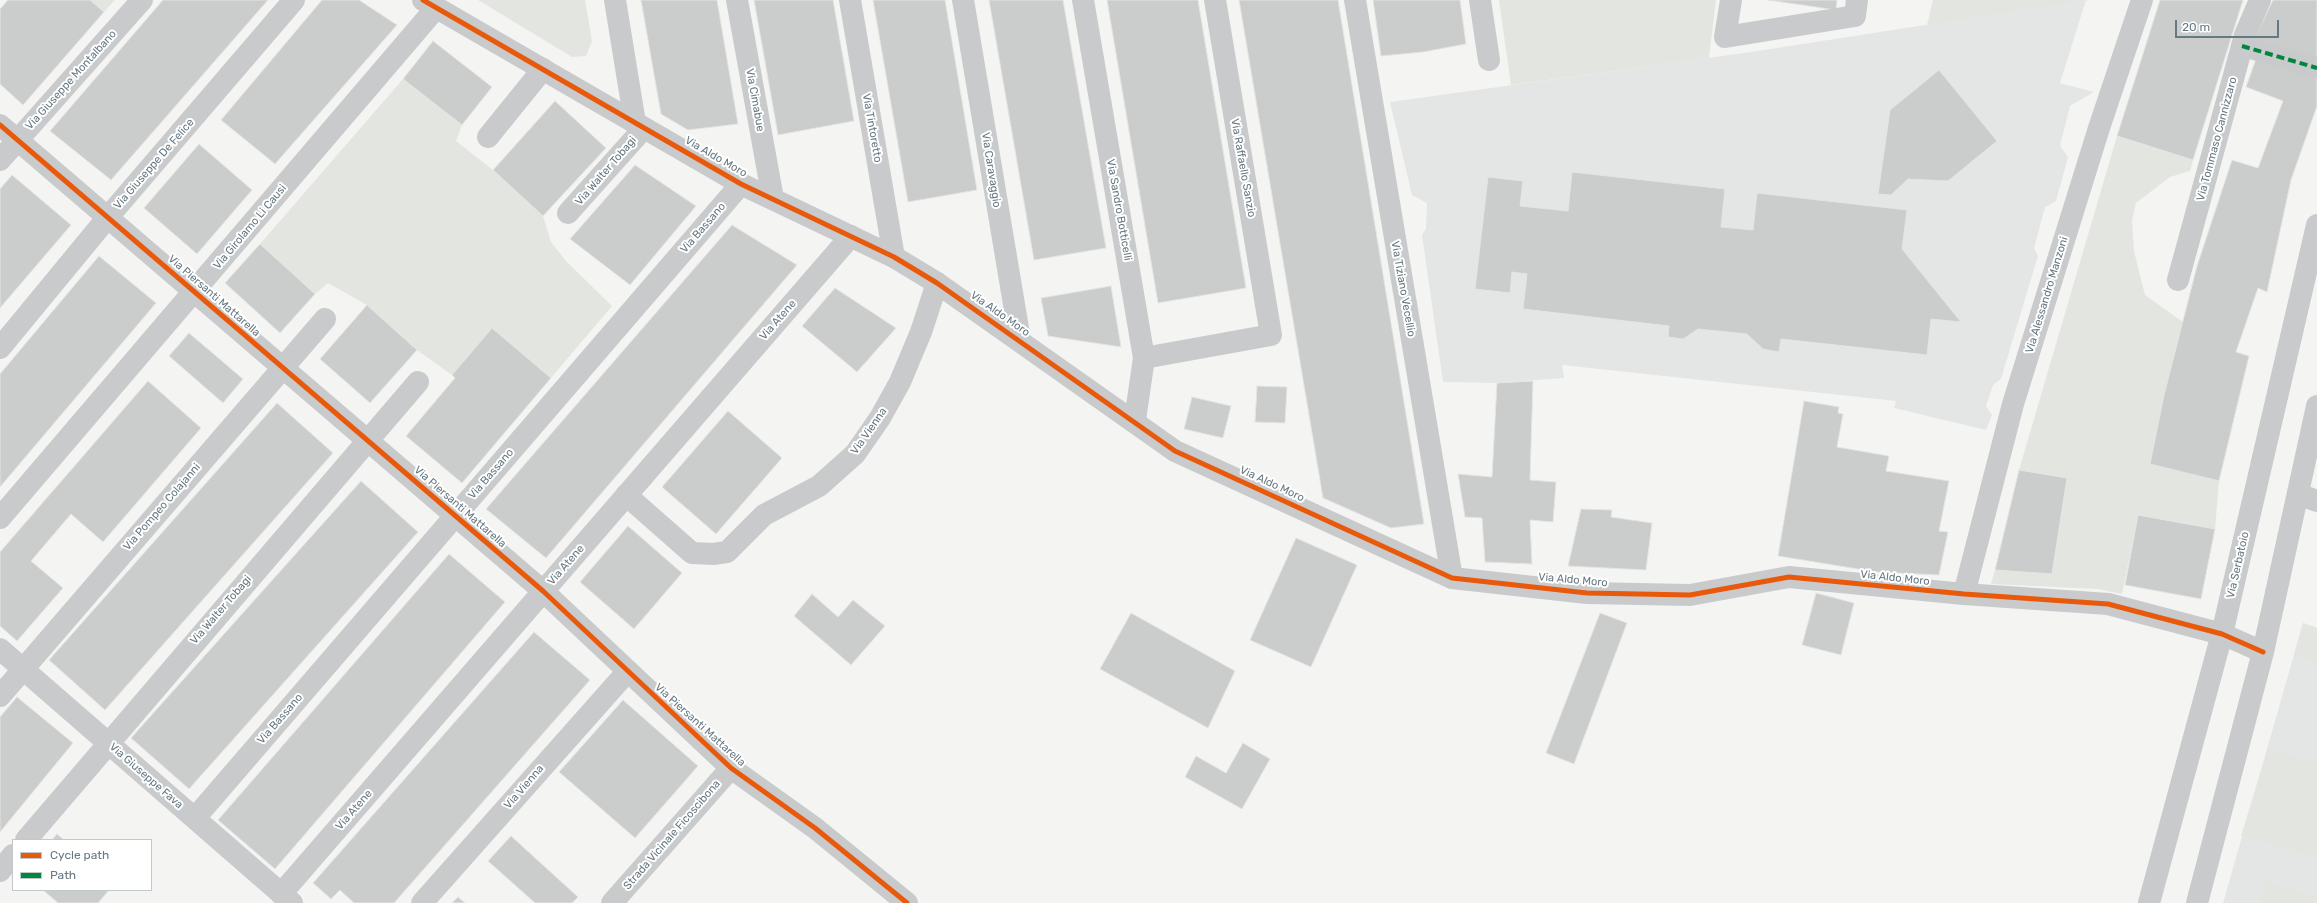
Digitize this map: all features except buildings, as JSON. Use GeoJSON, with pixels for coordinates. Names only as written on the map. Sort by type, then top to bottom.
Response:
{"type":"FeatureCollection","features":[{"type":"Feature","properties":{"kind":"street","name":"Via Giuseppe Montalbano"},"geometry":{"type":"LineString","coordinates":[[0,160],[142,0]]}},
{"type":"Feature","properties":{"kind":"street","name":"Via Giuseppe De Felice"},"geometry":{"type":"LineString","coordinates":[[0,348],[108,217],[294,0]]}},
{"type":"Feature","properties":{"kind":"street"},"geometry":{"type":"LineString","coordinates":[[615,0],[639,125]]}},
{"type":"Feature","properties":{"kind":"street","name":"Via Cimabue"},"geometry":{"type":"LineString","coordinates":[[737,0],[773,199]]}},
{"type":"Feature","properties":{"kind":"street","name":"Via Tintoretto"},"geometry":{"type":"LineString","coordinates":[[850,0],[894,257]]}},
{"type":"Feature","properties":{"kind":"street","name":"Via Caravaggio"},"geometry":{"type":"LineString","coordinates":[[963,0],[1020,340]]}},
{"type":"Feature","properties":{"kind":"street","name":"Via Sandro Botticelli"},"geometry":{"type":"LineString","coordinates":[[1084,0],[1144,358],[1135,420]]}},
{"type":"Feature","properties":{"kind":"street","name":"Via Raffaello Sanzio"},"geometry":{"type":"LineString","coordinates":[[1144,358],[1271,335],[1215,0]]}},
{"type":"Feature","properties":{"kind":"street","name":"Via Tiziano Vecellio"},"geometry":{"type":"LineString","coordinates":[[1355,0],[1452,578]]}},
{"type":"Feature","properties":{"kind":"street"},"geometry":{"type":"LineString","coordinates":[[1480,0],[1489,60]]}},
{"type":"Feature","properties":{"kind":"street"},"geometry":{"type":"LineString","coordinates":[[1731,0],[1725,38],[1856,8]]}},
{"type":"Feature","properties":{"kind":"street","name":"Via Alessandro Manzoni"},"geometry":{"type":"LineString","coordinates":[[1964,594],[2013,404],[2099,128],[2142,0]]}},
{"type":"Feature","properties":{"kind":"street","name":"Via Tommaso Cannizzaro"},"geometry":{"type":"LineString","coordinates":[[2178,280],[2242,46],[2260,0]]}},
{"type":"Feature","properties":{"kind":"street","name":"Via Aldo Moro"},"geometry":{"type":"LineString","coordinates":[[429,4],[741,184],[894,257],[937,283],[1020,340],[1135,420],[1176,451],[1452,578],[1587,593],[1690,595],[1789,577],[1964,594],[2108,604],[2222,634],[2263,652]]}},
{"type":"Feature","properties":{"kind":"street","name":"Via Girolamo Li Causi"},"geometry":{"type":"LineString","coordinates":[[0,518],[194,292],[429,4]]}},
{"type":"Feature","properties":{"kind":"street"},"geometry":{"type":"LineString","coordinates":[[2242,46],[2317,68]]}},
{"type":"Feature","properties":{"kind":"street"},"geometry":{"type":"LineString","coordinates":[[488,137],[543,70]]}},
{"type":"Feature","properties":{"kind":"street","name":"Via Piersanti Mattarella"},"geometry":{"type":"LineString","coordinates":[[0,125],[543,591],[627,672],[731,768],[815,828],[907,903]]}},
{"type":"Feature","properties":{"kind":"street","name":"Via Walter Tobagi"},"geometry":{"type":"LineString","coordinates":[[568,213],[639,125]]}},
{"type":"Feature","properties":{"kind":"street","name":"Via Bassano"},"geometry":{"type":"LineString","coordinates":[[195,818],[741,184]]}},
{"type":"Feature","properties":{"kind":"street","name":"Via Serbatoio"},"geometry":{"type":"LineString","coordinates":[[2149,903],[2222,634],[2317,225]]}},
{"type":"Feature","properties":{"kind":"street","name":"Via Atene"},"geometry":{"type":"LineString","coordinates":[[286,898],[543,591],[851,236]]}},
{"type":"Feature","properties":{"kind":"street","name":"Via Vienna"},"geometry":{"type":"LineString","coordinates":[[626,495],[692,553],[713,554],[727,552],[764,515],[819,486],[855,454],[880,418],[900,382],[921,332],[937,283]]}},
{"type":"Feature","properties":{"kind":"street","name":"Via Pompeo Colajanni"},"geometry":{"type":"LineString","coordinates":[[0,696],[282,367],[325,319]]}},
{"type":"Feature","properties":{"kind":"street","name":"Via Walter Tobagi"},"geometry":{"type":"LineString","coordinates":[[27,839],[107,743],[418,382]]}},
{"type":"Feature","properties":{"kind":"street"},"geometry":{"type":"LineString","coordinates":[[2196,903],[2263,652],[2308,497],[2317,406]]}},
{"type":"Feature","properties":{"kind":"street","name":"Via Giuseppe Fava"},"geometry":{"type":"LineString","coordinates":[[0,649],[286,898]]}},
{"type":"Feature","properties":{"kind":"street","name":"Via Vienna"},"geometry":{"type":"LineString","coordinates":[[422,903],[627,672]]}},
{"type":"Feature","properties":{"kind":"street","name":"Strada Vicinale Ficoscibona"},"geometry":{"type":"LineString","coordinates":[[612,903],[731,768]]}},
{"type":"Feature","properties":{"kind":"street"},"geometry":{"type":"LineString","coordinates":[[0,871],[12,856]]}},
{"type":"Feature","properties":{"kind":"shaded area"},"geometry":{"type":"Polygon","coordinates":[[[90,0],[115,0],[104,12],[90,0]]]}},
{"type":"Feature","properties":{"kind":"shaded area"},"geometry":{"type":"Polygon","coordinates":[[[478,0],[585,0],[592,41],[586,56],[572,57],[478,0]]]}},
{"type":"Feature","properties":{"kind":"shaded area"},"geometry":{"type":"Polygon","coordinates":[[[1499,0],[1716,0],[1709,58],[1511,85],[1499,0]]]}},
{"type":"Feature","properties":{"kind":"shaded area"},"geometry":{"type":"Polygon","coordinates":[[[1933,0],[2090,0],[1927,25],[1933,0]]]}},
{"type":"Feature","properties":{"kind":"shaded area"},"geometry":{"type":"Polygon","coordinates":[[[2086,0],[2060,83],[2094,92],[2070,106],[2060,146],[2068,157],[2056,201],[2045,207],[2034,248],[2038,256],[2001,379],[1993,385],[1986,406],[1992,415],[1986,430],[1894,408],[1896,401],[1562,365],[1564,378],[1497,383],[1443,382],[1422,235],[1426,229],[1427,203],[1412,195],[1390,102],[1751,52],[2086,0]]]}},
{"type":"Feature","properties":{"kind":"shaded area"},"geometry":{"type":"Polygon","coordinates":[[[403,79],[462,125],[456,141],[493,170],[543,216],[551,242],[566,261],[612,306],[551,378],[492,328],[452,375],[417,350],[367,305],[328,283],[315,294],[260,244],[403,79]]]}},
{"type":"Feature","properties":{"kind":"shaded area"},"geometry":{"type":"Polygon","coordinates":[[[2117,136],[2193,160],[2190,171],[2170,177],[2136,203],[2132,220],[2134,251],[2145,295],[2183,322],[2164,395],[2150,464],[2219,481],[2215,529],[2138,515],[2122,594],[2098,589],[1991,584],[1995,570],[2052,574],[2067,478],[2019,470],[2117,136]]]}},
{"type":"Feature","properties":{"kind":"shaded area"},"geometry":{"type":"Polygon","coordinates":[[[2303,623],[2317,628],[2317,903],[2223,903],[2303,623]]]}},
{"type":"Feature","properties":{"kind":"shaded area"},"geometry":{"type":"Polygon","coordinates":[[[2303,623],[2317,628],[2317,663],[2294,655],[2303,623]]]}},
{"type":"Feature","properties":{"kind":"shaded area"},"geometry":{"type":"Polygon","coordinates":[[[2268,748],[2317,763],[2317,858],[2241,836],[2268,748]]]}},
{"type":"Feature","properties":{"kind":"shaded area"},"geometry":{"type":"Polygon","coordinates":[[[2266,881],[2317,897],[2317,903],[2259,903],[2266,881]]]}},
{"type":"Feature","properties":{"kind":"marked path"},"geometry":{"type":"LineString","coordinates":[[2242,46],[2317,68]]}},
{"type":"Feature","properties":{"kind":"cycle path"},"geometry":{"type":"LineString","coordinates":[[423,0],[741,184],[894,257],[937,283],[1175,451],[1452,578],[1587,593],[1690,595],[1789,577],[1964,594],[2108,604],[2222,634],[2263,652]]}},
{"type":"Feature","properties":{"kind":"cycle path"},"geometry":{"type":"LineString","coordinates":[[0,125],[543,591],[731,768],[815,828],[907,903]]}}]}
